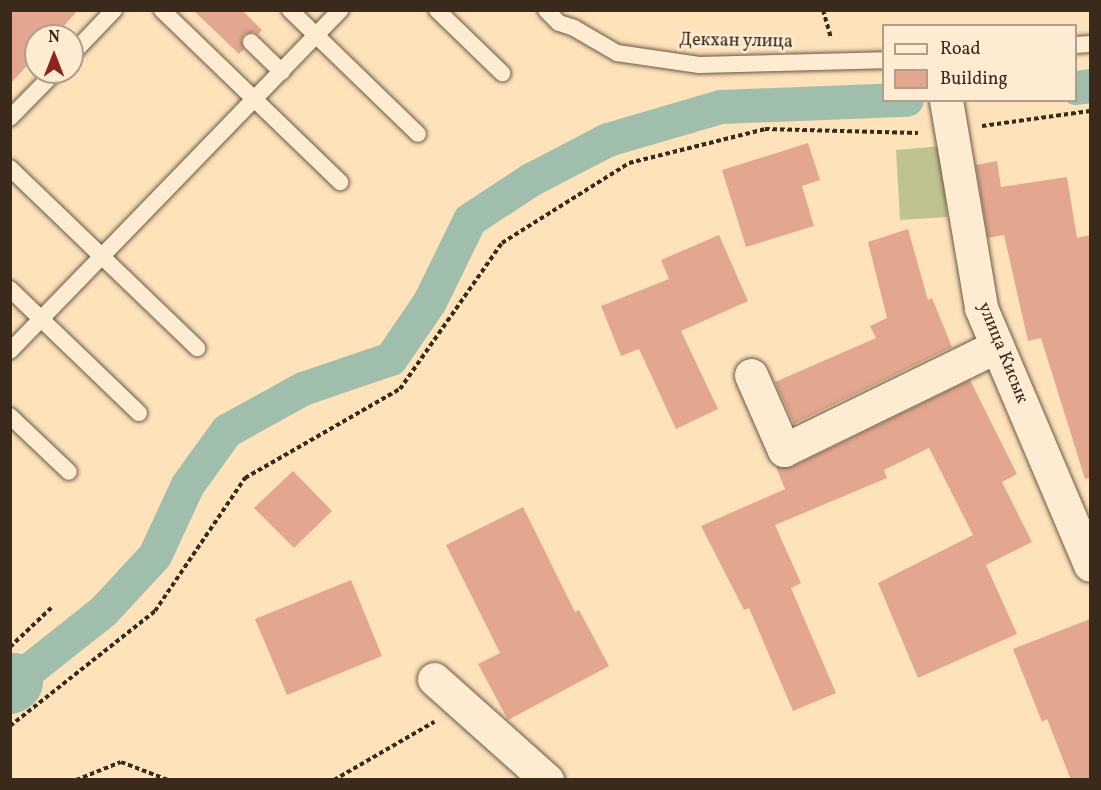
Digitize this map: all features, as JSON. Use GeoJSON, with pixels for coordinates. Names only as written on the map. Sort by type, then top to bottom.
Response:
{"type":"FeatureCollection","features":[{"type":"Feature","properties":{"kind":"street","name":"улица Кисык"},"geometry":{"type":"LineString","coordinates":[[949,116],[981,308],[1090,565]]}},
{"type":"Feature","properties":{"kind":"street"},"geometry":{"type":"LineString","coordinates":[[752,375],[783,450],[997,346]]}},
{"type":"Feature","properties":{"kind":"street"},"geometry":{"type":"LineString","coordinates":[[434,679],[547,780]]}},
{"type":"Feature","properties":{"kind":"lane"},"geometry":{"type":"LineString","coordinates":[[84,41],[114,10]]}},
{"type":"Feature","properties":{"kind":"lane"},"geometry":{"type":"LineString","coordinates":[[162,10],[340,182]]}},
{"type":"Feature","properties":{"kind":"lane"},"geometry":{"type":"LineString","coordinates":[[290,10],[418,134]]}},
{"type":"Feature","properties":{"kind":"lane"},"geometry":{"type":"LineString","coordinates":[[10,351],[341,10]]}},
{"type":"Feature","properties":{"kind":"lane"},"geometry":{"type":"LineString","coordinates":[[437,10],[502,73]]}},
{"type":"Feature","properties":{"kind":"lane","name":"Декхан улица"},"geometry":{"type":"LineString","coordinates":[[546,10],[559,23],[574,28],[617,53],[699,65],[882,60]]}},
{"type":"Feature","properties":{"kind":"lane"},"geometry":{"type":"LineString","coordinates":[[251,42],[282,72]]}},
{"type":"Feature","properties":{"kind":"lane"},"geometry":{"type":"LineString","coordinates":[[10,118],[43,84]]}},
{"type":"Feature","properties":{"kind":"lane"},"geometry":{"type":"LineString","coordinates":[[10,168],[197,348]]}},
{"type":"Feature","properties":{"kind":"lane"},"geometry":{"type":"LineString","coordinates":[[10,289],[139,413]]}},
{"type":"Feature","properties":{"kind":"lane"},"geometry":{"type":"LineString","coordinates":[[10,416],[69,472]]}},
{"type":"Feature","properties":{"kind":"path"},"geometry":{"type":"LineString","coordinates":[[10,726],[155,611],[245,478],[400,389],[502,243],[629,163],[765,129],[908,134],[949,116],[1090,111]]}},
{"type":"Feature","properties":{"kind":"path"},"geometry":{"type":"LineString","coordinates":[[10,647],[51,608]]}},
{"type":"Feature","properties":{"kind":"path"},"geometry":{"type":"LineString","coordinates":[[334,780],[399,740],[464,707]]}},
{"type":"Feature","properties":{"kind":"path"},"geometry":{"type":"LineString","coordinates":[[76,780],[121,762],[168,780]]}},
{"type":"Feature","properties":{"kind":"green space"},"geometry":{"type":"Polygon","coordinates":[[[942,146],[947,217],[900,220],[896,150],[942,146]]]}},
{"type":"Feature","properties":{"kind":"building"},"geometry":{"type":"Polygon","coordinates":[[[10,10],[78,10],[66,24],[24,24],[24,69],[10,84],[10,10]]]}},
{"type":"Feature","properties":{"kind":"building"},"geometry":{"type":"Polygon","coordinates":[[[193,10],[242,10],[262,30],[258,34],[253,32],[244,34],[241,40],[244,49],[239,54],[193,10]]]}},
{"type":"Feature","properties":{"kind":"building"},"geometry":{"type":"Polygon","coordinates":[[[808,143],[820,180],[802,186],[814,226],[746,247],[722,170],[808,143]]]}},
{"type":"Feature","properties":{"kind":"building"},"geometry":{"type":"Polygon","coordinates":[[[997,161],[1001,187],[1067,177],[1077,238],[1090,235],[1090,478],[1085,479],[1041,338],[1028,341],[1004,235],[988,238],[976,165],[997,161]]]}},
{"type":"Feature","properties":{"kind":"building"},"geometry":{"type":"Polygon","coordinates":[[[908,229],[928,300],[932,298],[952,347],[794,424],[775,382],[876,338],[870,326],[887,318],[868,242],[908,229]]]}},
{"type":"Feature","properties":{"kind":"building"},"geometry":{"type":"Polygon","coordinates":[[[719,235],[748,301],[681,331],[718,409],[676,429],[639,349],[621,356],[601,306],[669,279],[661,260],[719,235]]]}},
{"type":"Feature","properties":{"kind":"building"},"geometry":{"type":"Polygon","coordinates":[[[970,380],[1017,474],[1002,482],[1032,542],[986,565],[1017,634],[918,678],[878,583],[973,535],[929,448],[884,470],[887,478],[775,525],[801,583],[791,588],[836,693],[793,711],[749,608],[744,610],[701,526],[785,489],[776,467],[792,467],[970,380]]]}},
{"type":"Feature","properties":{"kind":"building"},"geometry":{"type":"Polygon","coordinates":[[[293,471],[332,511],[294,548],[254,508],[293,471]]]}},
{"type":"Feature","properties":{"kind":"building"},"geometry":{"type":"Polygon","coordinates":[[[523,507],[575,612],[579,610],[609,666],[508,720],[478,664],[500,653],[446,545],[523,507]]]}},
{"type":"Feature","properties":{"kind":"building"},"geometry":{"type":"Polygon","coordinates":[[[351,580],[382,656],[287,695],[255,619],[351,580]]]}},
{"type":"Feature","properties":{"kind":"building"},"geometry":{"type":"Polygon","coordinates":[[[1090,619],[1090,780],[1071,780],[1047,719],[1042,722],[1013,649],[1090,619]]]}},
{"type":"Feature","properties":{"kind":"waterway"},"geometry":{"type":"LineString","coordinates":[[1077,88],[1090,86]]}},
{"type":"Feature","properties":{"kind":"waterway"},"geometry":{"type":"LineString","coordinates":[[12,684],[104,611],[155,556],[188,485],[227,431],[303,389],[391,359],[430,302],[470,220],[531,180],[608,140],[721,107],[882,101]]}},
{"type":"Feature","properties":{"kind":"waterway"},"geometry":{"type":"LineString","coordinates":[[10,685],[14,682]]}}]}
